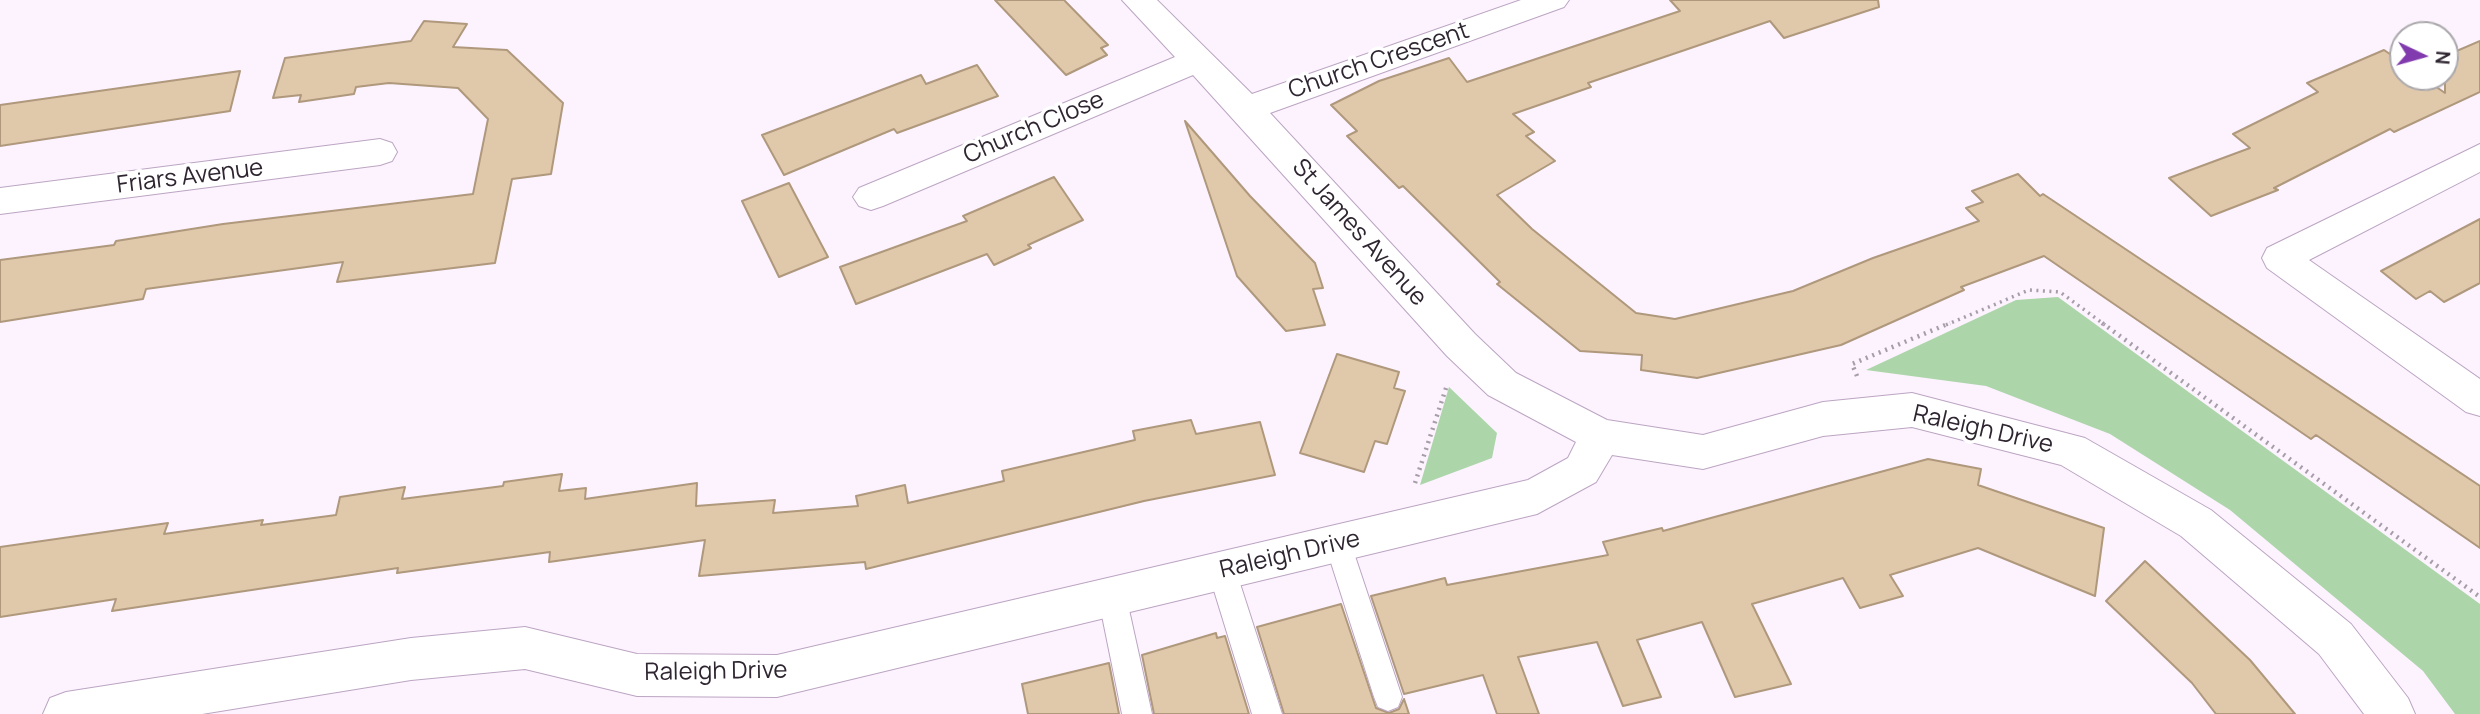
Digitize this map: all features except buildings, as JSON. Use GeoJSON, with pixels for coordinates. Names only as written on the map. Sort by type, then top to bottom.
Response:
{"type":"FeatureCollection","features":[{"type":"Feature","properties":{"kind":"street","name":"St James Avenue"},"geometry":{"type":"LineString","coordinates":[[1138,0],[1245,109],[1461,345],[1502,384],[1601,436]]}},
{"type":"Feature","properties":{"kind":"street","name":"Church Crescent"},"geometry":{"type":"LineString","coordinates":[[1245,109],[1553,0]]}},
{"type":"Feature","properties":{"kind":"street","name":"Church Close"},"geometry":{"type":"LineString","coordinates":[[871,197],[1198,60]]}},
{"type":"Feature","properties":{"kind":"street","name":"Friars Avenue"},"geometry":{"type":"LineString","coordinates":[[0,201],[380,152]]}},
{"type":"Feature","properties":{"kind":"street"},"geometry":{"type":"LineString","coordinates":[[2480,157],[2280,258],[2480,400]]}},
{"type":"Feature","properties":{"kind":"street","name":"Raleigh Drive"},"geometry":{"type":"LineString","coordinates":[[66,714],[411,659],[525,648],[637,675],[777,676],[1537,496],[1582,470],[1601,436],[1703,452],[1823,419],[1912,410],[2071,450],[2196,523],[2335,639],[2392,714]]}},
{"type":"Feature","properties":{"kind":"lane"},"geometry":{"type":"LineString","coordinates":[[1338,544],[1388,697]]}},
{"type":"Feature","properties":{"kind":"lane"},"geometry":{"type":"LineString","coordinates":[[1222,571],[1267,714]]}},
{"type":"Feature","properties":{"kind":"lane"},"geometry":{"type":"LineString","coordinates":[[1112,596],[1137,714]]}},
{"type":"Feature","properties":{"kind":"path"},"geometry":{"type":"LineString","coordinates":[[1873,414],[1852,364],[2029,290],[2060,292],[2480,597]]}},
{"type":"Feature","properties":{"kind":"path"},"geometry":{"type":"LineString","coordinates":[[1401,528],[1461,345]]}},
{"type":"Feature","properties":{"kind":"green space"},"geometry":{"type":"Polygon","coordinates":[[[2058,297],[2480,604],[2480,714],[2455,714],[2423,671],[2230,510],[2110,434],[1986,386],[1866,370],[2016,300],[2058,297]]]}},
{"type":"Feature","properties":{"kind":"green space"},"geometry":{"type":"Polygon","coordinates":[[[1449,387],[1497,433],[1492,458],[1420,485],[1449,387]]]}}]}
